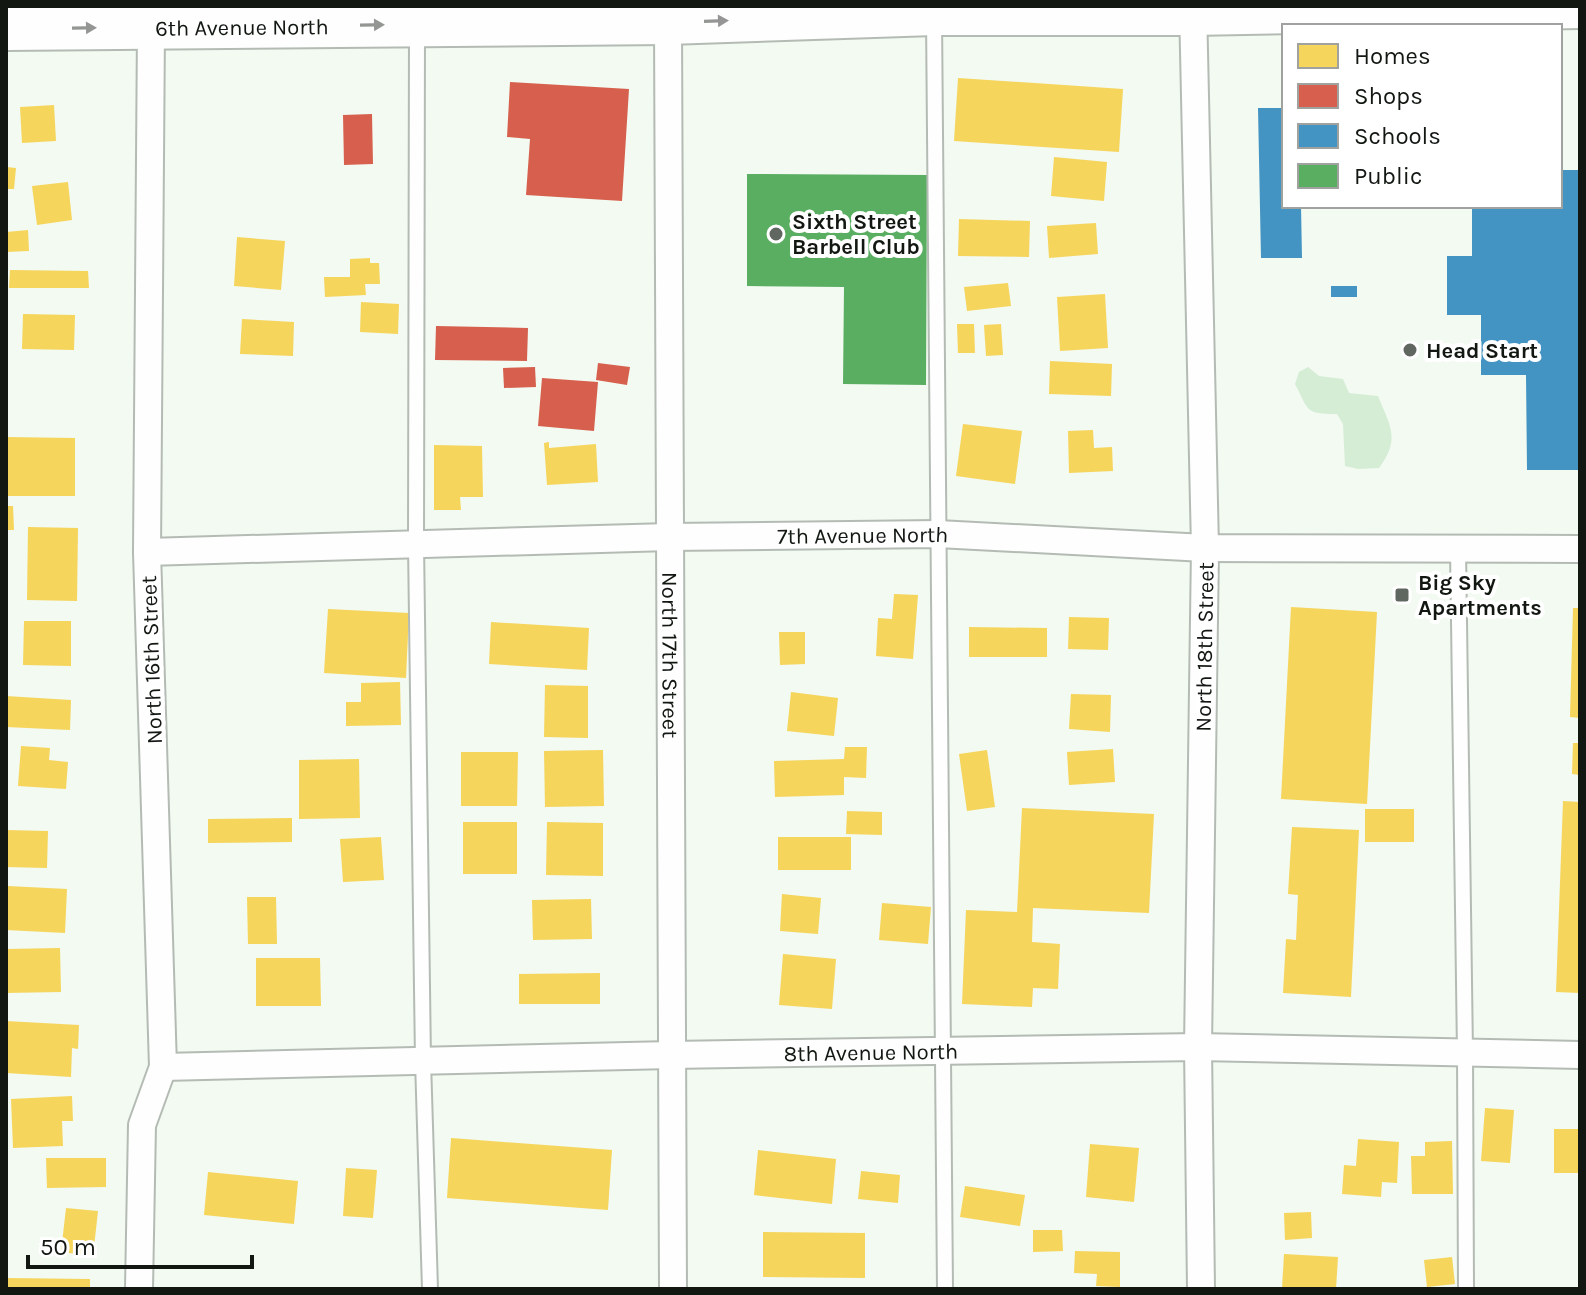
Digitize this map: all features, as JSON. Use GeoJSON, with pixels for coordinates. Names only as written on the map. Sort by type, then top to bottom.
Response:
{"type":"FeatureCollection","features":[{"type":"Feature","properties":{"kind":"main road","name":"6th Avenue North"},"geometry":{"type":"LineString","coordinates":[[6,29],[668,23],[934,14],[1580,7]]}},
{"type":"Feature","properties":{"kind":"street","name":"North 18th Street"},"geometry":{"type":"LineString","coordinates":[[1193,10],[1205,548],[1198,1047],[1201,1289]]}},
{"type":"Feature","properties":{"kind":"street","name":"North 17th Street"},"geometry":{"type":"LineString","coordinates":[[668,23],[673,1289]]}},
{"type":"Feature","properties":{"kind":"street","name":"North 16th Street"},"geometry":{"type":"LineString","coordinates":[[139,1289],[142,1125],[163,1067],[147,552],[151,28]]}},
{"type":"Feature","properties":{"kind":"street","name":"7th Avenue North"},"geometry":{"type":"LineString","coordinates":[[147,552],[669,537],[938,534],[1205,548],[1580,549]]}},
{"type":"Feature","properties":{"kind":"street","name":"8th Avenue North"},"geometry":{"type":"LineString","coordinates":[[163,1067],[1198,1047],[1580,1055]]}},
{"type":"Feature","properties":{"kind":"lane"},"geometry":{"type":"LineString","coordinates":[[934,14],[945,1289]]}},
{"type":"Feature","properties":{"kind":"lane"},"geometry":{"type":"LineString","coordinates":[[417,25],[416,544],[423,1061],[430,1289]]}},
{"type":"Feature","properties":{"kind":"lane"},"geometry":{"type":"LineString","coordinates":[[1458,549],[1466,1289]]}},
{"type":"Feature","properties":{"kind":"green space"},"geometry":{"type":"Polygon","coordinates":[[[1308,367],[1319,376],[1343,379],[1349,393],[1378,396],[1392,440],[1379,468],[1345,466],[1343,424],[1337,414],[1313,412],[1295,384],[1299,372],[1308,367]]]}},
{"type":"Feature","properties":{"kind":"building: Homes"},"geometry":{"type":"Polygon","coordinates":[[[958,78],[1123,89],[1119,152],[954,141],[958,78]]]}},
{"type":"Feature","properties":{"kind":"building: Homes"},"geometry":{"type":"Polygon","coordinates":[[[54,105],[56,141],[22,143],[20,107],[54,105]]]}},
{"type":"Feature","properties":{"kind":"building: Homes"},"geometry":{"type":"Polygon","coordinates":[[[1054,157],[1107,162],[1104,201],[1051,196],[1054,157]]]}},
{"type":"Feature","properties":{"kind":"building: Homes"},"geometry":{"type":"Polygon","coordinates":[[[6,167],[16,168],[14,189],[6,189],[6,167]]]}},
{"type":"Feature","properties":{"kind":"building: Homes"},"geometry":{"type":"Polygon","coordinates":[[[68,182],[72,220],[37,225],[32,186],[68,182]]]}},
{"type":"Feature","properties":{"kind":"building: Homes"},"geometry":{"type":"Polygon","coordinates":[[[959,219],[1030,221],[1029,257],[958,256],[959,219]]]}},
{"type":"Feature","properties":{"kind":"building: Homes"},"geometry":{"type":"Polygon","coordinates":[[[1096,223],[1098,254],[1049,258],[1047,226],[1096,223]]]}},
{"type":"Feature","properties":{"kind":"building: Homes"},"geometry":{"type":"Polygon","coordinates":[[[28,230],[29,251],[6,252],[6,232],[28,230]]]}},
{"type":"Feature","properties":{"kind":"building: Homes"},"geometry":{"type":"Polygon","coordinates":[[[237,237],[285,241],[281,290],[234,286],[237,237]]]}},
{"type":"Feature","properties":{"kind":"building: Homes"},"geometry":{"type":"Polygon","coordinates":[[[370,258],[370,263],[379,263],[380,284],[365,284],[366,295],[325,297],[324,277],[350,277],[350,259],[370,258]]]}},
{"type":"Feature","properties":{"kind":"building: Homes"},"geometry":{"type":"Polygon","coordinates":[[[10,270],[88,271],[89,288],[9,288],[10,270]]]}},
{"type":"Feature","properties":{"kind":"building: Homes"},"geometry":{"type":"Polygon","coordinates":[[[1008,283],[1011,306],[967,311],[964,287],[1008,283]]]}},
{"type":"Feature","properties":{"kind":"building: Homes"},"geometry":{"type":"Polygon","coordinates":[[[1105,294],[1108,348],[1060,351],[1057,297],[1105,294]]]}},
{"type":"Feature","properties":{"kind":"building: Homes"},"geometry":{"type":"Polygon","coordinates":[[[361,302],[399,304],[398,334],[360,332],[361,302]]]}},
{"type":"Feature","properties":{"kind":"building: Homes"},"geometry":{"type":"Polygon","coordinates":[[[23,314],[75,315],[74,350],[22,349],[23,314]]]}},
{"type":"Feature","properties":{"kind":"building: Homes"},"geometry":{"type":"Polygon","coordinates":[[[242,319],[294,322],[293,356],[240,354],[242,319]]]}},
{"type":"Feature","properties":{"kind":"building: Homes"},"geometry":{"type":"Polygon","coordinates":[[[957,324],[974,324],[975,353],[958,353],[957,324]]]}},
{"type":"Feature","properties":{"kind":"building: Homes"},"geometry":{"type":"Polygon","coordinates":[[[1001,324],[1003,355],[986,356],[984,325],[1001,324]]]}},
{"type":"Feature","properties":{"kind":"building: Homes"},"geometry":{"type":"Polygon","coordinates":[[[1050,361],[1112,364],[1111,396],[1049,394],[1050,361]]]}},
{"type":"Feature","properties":{"kind":"building: Homes"},"geometry":{"type":"Polygon","coordinates":[[[963,424],[1022,431],[1015,484],[956,476],[963,424]]]}},
{"type":"Feature","properties":{"kind":"building: Homes"},"geometry":{"type":"Polygon","coordinates":[[[1093,430],[1094,448],[1112,447],[1113,471],[1069,473],[1068,431],[1093,430]]]}},
{"type":"Feature","properties":{"kind":"building: Homes"},"geometry":{"type":"Polygon","coordinates":[[[6,437],[75,438],[75,496],[6,496],[6,437]]]}},
{"type":"Feature","properties":{"kind":"building: Homes"},"geometry":{"type":"Polygon","coordinates":[[[549,442],[549,448],[596,444],[598,482],[547,485],[544,443],[549,442]]]}},
{"type":"Feature","properties":{"kind":"building: Homes"},"geometry":{"type":"Polygon","coordinates":[[[434,445],[482,446],[483,497],[460,497],[461,510],[434,510],[434,445]]]}},
{"type":"Feature","properties":{"kind":"building: Homes"},"geometry":{"type":"Polygon","coordinates":[[[6,506],[13,506],[14,530],[6,530],[6,506]]]}},
{"type":"Feature","properties":{"kind":"building: Homes"},"geometry":{"type":"Polygon","coordinates":[[[28,527],[78,528],[77,601],[27,600],[28,527]]]}},
{"type":"Feature","properties":{"kind":"building: Homes"},"geometry":{"type":"Polygon","coordinates":[[[894,594],[918,595],[913,659],[876,656],[878,618],[892,619],[894,594]]]}},
{"type":"Feature","properties":{"kind":"building: Homes"},"geometry":{"type":"Polygon","coordinates":[[[1291,607],[1377,612],[1367,804],[1281,799],[1291,607]]]}},
{"type":"Feature","properties":{"kind":"building: Homes"},"geometry":{"type":"Polygon","coordinates":[[[1573,608],[1580,608],[1580,718],[1570,717],[1573,608]]]}},
{"type":"Feature","properties":{"kind":"building: Homes"},"geometry":{"type":"Polygon","coordinates":[[[328,609],[409,613],[406,678],[324,673],[328,609]]]}},
{"type":"Feature","properties":{"kind":"building: Homes"},"geometry":{"type":"Polygon","coordinates":[[[1069,617],[1109,618],[1108,650],[1068,649],[1069,617]]]}},
{"type":"Feature","properties":{"kind":"building: Homes"},"geometry":{"type":"Polygon","coordinates":[[[24,621],[71,621],[71,666],[23,665],[24,621]]]}},
{"type":"Feature","properties":{"kind":"building: Homes"},"geometry":{"type":"Polygon","coordinates":[[[491,622],[589,628],[587,670],[489,664],[491,622]]]}},
{"type":"Feature","properties":{"kind":"building: Homes"},"geometry":{"type":"Polygon","coordinates":[[[969,627],[1047,628],[1047,657],[969,657],[969,627]]]}},
{"type":"Feature","properties":{"kind":"building: Homes"},"geometry":{"type":"Polygon","coordinates":[[[779,632],[805,632],[805,664],[780,665],[779,632]]]}},
{"type":"Feature","properties":{"kind":"building: Homes"},"geometry":{"type":"Polygon","coordinates":[[[400,682],[401,725],[346,726],[346,702],[361,702],[361,683],[400,682]]]}},
{"type":"Feature","properties":{"kind":"building: Homes"},"geometry":{"type":"Polygon","coordinates":[[[545,685],[588,686],[588,738],[544,737],[545,685]]]}},
{"type":"Feature","properties":{"kind":"building: Homes"},"geometry":{"type":"Polygon","coordinates":[[[791,692],[838,698],[834,736],[787,731],[791,692]]]}},
{"type":"Feature","properties":{"kind":"building: Homes"},"geometry":{"type":"Polygon","coordinates":[[[1071,694],[1111,695],[1110,732],[1069,729],[1071,694]]]}},
{"type":"Feature","properties":{"kind":"building: Homes"},"geometry":{"type":"Polygon","coordinates":[[[6,696],[71,700],[70,730],[6,727],[6,696]]]}},
{"type":"Feature","properties":{"kind":"building: Homes"},"geometry":{"type":"Polygon","coordinates":[[[1573,743],[1580,743],[1580,775],[1572,774],[1573,743]]]}},
{"type":"Feature","properties":{"kind":"building: Homes"},"geometry":{"type":"Polygon","coordinates":[[[21,746],[50,748],[49,760],[68,762],[66,789],[18,786],[21,746]]]}},
{"type":"Feature","properties":{"kind":"building: Homes"},"geometry":{"type":"Polygon","coordinates":[[[845,747],[867,747],[866,778],[844,777],[844,795],[775,797],[774,761],[844,759],[845,747]]]}},
{"type":"Feature","properties":{"kind":"building: Homes"},"geometry":{"type":"Polygon","coordinates":[[[1113,749],[1115,782],[1069,785],[1067,752],[1113,749]]]}},
{"type":"Feature","properties":{"kind":"building: Homes"},"geometry":{"type":"Polygon","coordinates":[[[603,750],[604,806],[545,807],[544,751],[603,750]]]}},
{"type":"Feature","properties":{"kind":"building: Homes"},"geometry":{"type":"Polygon","coordinates":[[[987,750],[995,807],[967,811],[959,754],[987,750]]]}},
{"type":"Feature","properties":{"kind":"building: Homes"},"geometry":{"type":"Polygon","coordinates":[[[461,752],[518,752],[517,806],[461,806],[461,752]]]}},
{"type":"Feature","properties":{"kind":"building: Homes"},"geometry":{"type":"Polygon","coordinates":[[[359,759],[360,818],[299,819],[299,760],[359,759]]]}},
{"type":"Feature","properties":{"kind":"building: Homes"},"geometry":{"type":"Polygon","coordinates":[[[1563,801],[1580,802],[1580,993],[1556,992],[1563,801]]]}},
{"type":"Feature","properties":{"kind":"building: Homes"},"geometry":{"type":"Polygon","coordinates":[[[1022,808],[1154,814],[1149,913],[1033,908],[1032,942],[1060,944],[1058,989],[1033,988],[1032,1007],[962,1004],[966,910],[1017,912],[1022,808]]]}},
{"type":"Feature","properties":{"kind":"building: Homes"},"geometry":{"type":"Polygon","coordinates":[[[1365,809],[1414,809],[1414,842],[1365,842],[1365,809]]]}},
{"type":"Feature","properties":{"kind":"building: Homes"},"geometry":{"type":"Polygon","coordinates":[[[847,811],[882,812],[882,835],[846,834],[847,811]]]}},
{"type":"Feature","properties":{"kind":"building: Homes"},"geometry":{"type":"Polygon","coordinates":[[[292,818],[292,842],[208,843],[208,819],[292,818]]]}},
{"type":"Feature","properties":{"kind":"building: Homes"},"geometry":{"type":"Polygon","coordinates":[[[463,822],[517,822],[517,874],[463,874],[463,822]]]}},
{"type":"Feature","properties":{"kind":"building: Homes"},"geometry":{"type":"Polygon","coordinates":[[[547,822],[603,823],[603,876],[546,875],[547,822]]]}},
{"type":"Feature","properties":{"kind":"building: Homes"},"geometry":{"type":"Polygon","coordinates":[[[1292,827],[1359,830],[1351,997],[1283,993],[1286,939],[1296,940],[1298,895],[1288,894],[1292,827]]]}},
{"type":"Feature","properties":{"kind":"building: Homes"},"geometry":{"type":"Polygon","coordinates":[[[6,830],[48,831],[47,868],[6,867],[6,830]]]}},
{"type":"Feature","properties":{"kind":"building: Homes"},"geometry":{"type":"Polygon","coordinates":[[[381,837],[384,880],[343,882],[340,839],[381,837]]]}},
{"type":"Feature","properties":{"kind":"building: Homes"},"geometry":{"type":"Polygon","coordinates":[[[778,837],[851,837],[851,870],[778,870],[778,837]]]}},
{"type":"Feature","properties":{"kind":"building: Homes"},"geometry":{"type":"Polygon","coordinates":[[[8,886],[67,889],[65,933],[6,930],[8,886]]]}},
{"type":"Feature","properties":{"kind":"building: Homes"},"geometry":{"type":"Polygon","coordinates":[[[782,894],[821,898],[818,934],[780,931],[782,894]]]}},
{"type":"Feature","properties":{"kind":"building: Homes"},"geometry":{"type":"Polygon","coordinates":[[[247,897],[276,897],[277,944],[248,944],[247,897]]]}},
{"type":"Feature","properties":{"kind":"building: Homes"},"geometry":{"type":"Polygon","coordinates":[[[591,899],[592,939],[533,940],[532,900],[591,899]]]}},
{"type":"Feature","properties":{"kind":"building: Homes"},"geometry":{"type":"Polygon","coordinates":[[[882,903],[931,907],[928,944],[879,940],[882,903]]]}},
{"type":"Feature","properties":{"kind":"building: Homes"},"geometry":{"type":"Polygon","coordinates":[[[60,948],[61,992],[6,993],[6,949],[60,948]]]}},
{"type":"Feature","properties":{"kind":"building: Homes"},"geometry":{"type":"Polygon","coordinates":[[[783,954],[836,959],[832,1009],[779,1005],[783,954]]]}},
{"type":"Feature","properties":{"kind":"building: Homes"},"geometry":{"type":"Polygon","coordinates":[[[256,958],[320,958],[321,1006],[256,1006],[256,958]]]}},
{"type":"Feature","properties":{"kind":"building: Homes"},"geometry":{"type":"Polygon","coordinates":[[[600,973],[600,1004],[519,1004],[519,974],[600,973]]]}},
{"type":"Feature","properties":{"kind":"building: Homes"},"geometry":{"type":"Polygon","coordinates":[[[6,1021],[79,1025],[78,1049],[72,1048],[71,1077],[6,1073],[6,1021]]]}},
{"type":"Feature","properties":{"kind":"building: Homes"},"geometry":{"type":"Polygon","coordinates":[[[72,1096],[73,1121],[62,1121],[63,1146],[13,1148],[11,1099],[72,1096]]]}},
{"type":"Feature","properties":{"kind":"building: Homes"},"geometry":{"type":"Polygon","coordinates":[[[1485,1108],[1514,1110],[1510,1163],[1481,1161],[1485,1108]]]}},
{"type":"Feature","properties":{"kind":"building: Homes"},"geometry":{"type":"Polygon","coordinates":[[[1554,1129],[1580,1129],[1580,1173],[1554,1173],[1554,1129]]]}},
{"type":"Feature","properties":{"kind":"building: Homes"},"geometry":{"type":"Polygon","coordinates":[[[451,1138],[612,1150],[608,1210],[447,1198],[451,1138]]]}},
{"type":"Feature","properties":{"kind":"building: Homes"},"geometry":{"type":"Polygon","coordinates":[[[1358,1139],[1399,1142],[1397,1183],[1382,1182],[1381,1197],[1342,1194],[1344,1165],[1356,1166],[1358,1139]]]}},
{"type":"Feature","properties":{"kind":"building: Homes"},"geometry":{"type":"Polygon","coordinates":[[[1452,1141],[1453,1194],[1412,1194],[1411,1156],[1425,1156],[1425,1142],[1452,1141]]]}},
{"type":"Feature","properties":{"kind":"building: Homes"},"geometry":{"type":"Polygon","coordinates":[[[1090,1144],[1139,1148],[1134,1202],[1086,1197],[1090,1144]]]}},
{"type":"Feature","properties":{"kind":"building: Homes"},"geometry":{"type":"Polygon","coordinates":[[[758,1150],[836,1159],[832,1204],[754,1195],[758,1150]]]}},
{"type":"Feature","properties":{"kind":"building: Homes"},"geometry":{"type":"Polygon","coordinates":[[[46,1158],[106,1158],[106,1187],[47,1188],[46,1158]]]}},
{"type":"Feature","properties":{"kind":"building: Homes"},"geometry":{"type":"Polygon","coordinates":[[[346,1168],[377,1170],[373,1218],[343,1216],[346,1168]]]}},
{"type":"Feature","properties":{"kind":"building: Homes"},"geometry":{"type":"Polygon","coordinates":[[[861,1171],[900,1175],[898,1203],[858,1199],[861,1171]]]}},
{"type":"Feature","properties":{"kind":"building: Homes"},"geometry":{"type":"Polygon","coordinates":[[[208,1172],[298,1181],[294,1224],[204,1215],[208,1172]]]}},
{"type":"Feature","properties":{"kind":"building: Homes"},"geometry":{"type":"Polygon","coordinates":[[[965,1186],[1025,1195],[1020,1226],[960,1217],[965,1186]]]}},
{"type":"Feature","properties":{"kind":"building: Homes"},"geometry":{"type":"Polygon","coordinates":[[[66,1208],[98,1211],[93,1256],[61,1252],[66,1208]]]}},
{"type":"Feature","properties":{"kind":"building: Homes"},"geometry":{"type":"Polygon","coordinates":[[[1311,1212],[1312,1238],[1285,1240],[1284,1213],[1311,1212]]]}},
{"type":"Feature","properties":{"kind":"building: Homes"},"geometry":{"type":"Polygon","coordinates":[[[1033,1230],[1062,1230],[1063,1251],[1033,1252],[1033,1230]]]}},
{"type":"Feature","properties":{"kind":"building: Homes"},"geometry":{"type":"Polygon","coordinates":[[[763,1232],[865,1233],[865,1278],[763,1277],[763,1232]]]}},
{"type":"Feature","properties":{"kind":"building: Homes"},"geometry":{"type":"Polygon","coordinates":[[[1075,1251],[1120,1252],[1120,1287],[1096,1286],[1097,1274],[1074,1273],[1075,1251]]]}},
{"type":"Feature","properties":{"kind":"building: Homes"},"geometry":{"type":"Polygon","coordinates":[[[1284,1254],[1338,1257],[1336,1289],[1282,1288],[1284,1254]]]}},
{"type":"Feature","properties":{"kind":"building: Homes"},"geometry":{"type":"Polygon","coordinates":[[[1452,1257],[1455,1284],[1427,1287],[1424,1260],[1452,1257]]]}},
{"type":"Feature","properties":{"kind":"building: Homes"},"geometry":{"type":"Polygon","coordinates":[[[6,1278],[90,1279],[90,1289],[6,1289],[6,1278]]]}},
{"type":"Feature","properties":{"kind":"building: Shops"},"geometry":{"type":"Polygon","coordinates":[[[510,82],[629,89],[622,201],[526,195],[530,139],[507,137],[510,82]]]}},
{"type":"Feature","properties":{"kind":"building: Shops"},"geometry":{"type":"Polygon","coordinates":[[[372,114],[373,164],[344,165],[343,115],[372,114]]]}},
{"type":"Feature","properties":{"kind":"building: Shops"},"geometry":{"type":"Polygon","coordinates":[[[436,326],[528,328],[527,361],[435,360],[436,326]]]}},
{"type":"Feature","properties":{"kind":"building: Shops"},"geometry":{"type":"Polygon","coordinates":[[[598,363],[630,367],[627,385],[596,380],[598,363]]]}},
{"type":"Feature","properties":{"kind":"building: Shops"},"geometry":{"type":"Polygon","coordinates":[[[535,367],[536,387],[504,388],[503,368],[535,367]]]}},
{"type":"Feature","properties":{"kind":"building: Shops"},"geometry":{"type":"Polygon","coordinates":[[[542,378],[598,382],[594,431],[538,426],[542,378]]]}},
{"type":"Feature","properties":{"kind":"building: Schools"},"geometry":{"type":"Polygon","coordinates":[[[1258,108],[1282,108],[1282,208],[1301,208],[1302,258],[1261,258],[1258,108]]]}},
{"type":"Feature","properties":{"kind":"building: Schools"},"geometry":{"type":"Polygon","coordinates":[[[1562,170],[1580,170],[1580,470],[1527,470],[1526,375],[1481,375],[1481,315],[1447,315],[1447,256],[1472,256],[1472,208],[1562,208],[1562,170]]]}},
{"type":"Feature","properties":{"kind":"building: Schools"},"geometry":{"type":"Polygon","coordinates":[[[1331,286],[1357,286],[1357,297],[1331,297],[1331,286]]]}},
{"type":"Feature","properties":{"kind":"building: Public"},"geometry":{"type":"Polygon","coordinates":[[[747,174],[927,175],[926,385],[843,384],[844,287],[747,286],[747,174]]]}},
{"type":"Feature","properties":{"kind":"place","name":"Sixth Street Barbell Club"},"geometry":{"type":"Point","coordinates":[776,234]}},
{"type":"Feature","properties":{"kind":"place","name":"Head Start"},"geometry":{"type":"Point","coordinates":[1410,350]}},
{"type":"Feature","properties":{"kind":"place","name":"Big Sky Apartments"},"geometry":{"type":"Point","coordinates":[1402,595]}}]}
